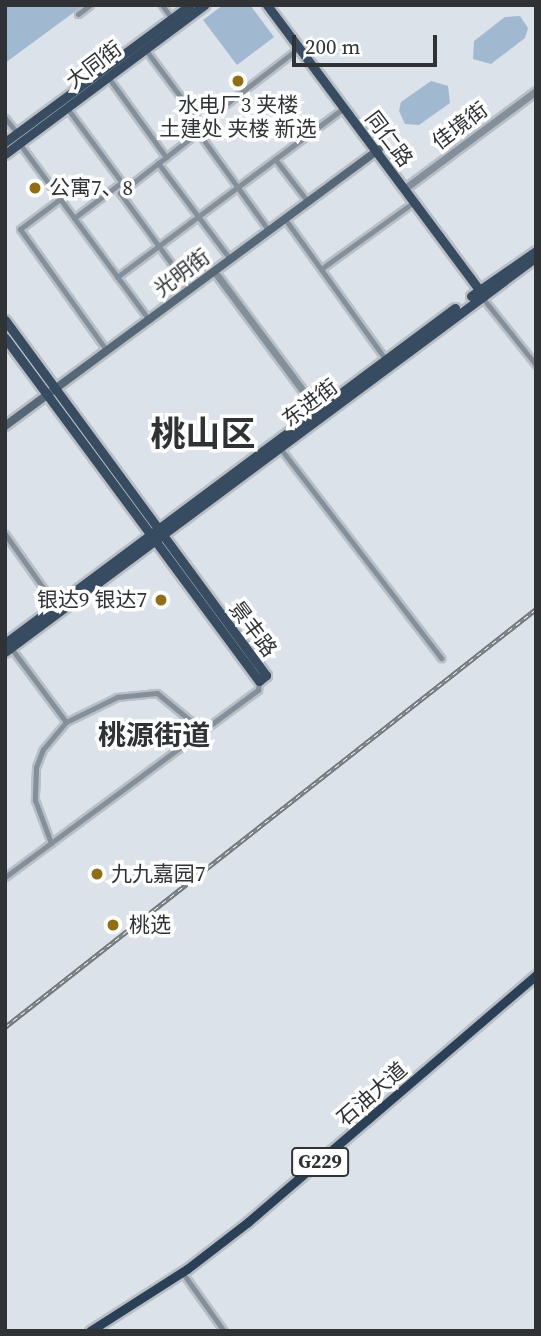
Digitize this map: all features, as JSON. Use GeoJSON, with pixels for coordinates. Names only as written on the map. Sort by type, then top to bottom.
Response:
{"type":"FeatureCollection","features":[{"type":"Feature","properties":{"kind":"highway","name":"石油大道"},"geometry":{"type":"LineString","coordinates":[[90,1331],[182,1272],[297,1181],[536,975]]}},
{"type":"Feature","properties":{"kind":"main road","name":"大同街"},"geometry":{"type":"LineString","coordinates":[[5,154],[18,138],[190,5]]}},
{"type":"Feature","properties":{"kind":"main road","name":"大同街"},"geometry":{"type":"LineString","coordinates":[[5,142],[18,138],[67,107],[204,5]]}},
{"type":"Feature","properties":{"kind":"main road","name":"同仁路"},"geometry":{"type":"LineString","coordinates":[[267,5],[378,150]]}},
{"type":"Feature","properties":{"kind":"main road","name":"同仁路"},"geometry":{"type":"LineString","coordinates":[[274,5],[483,292]]}},
{"type":"Feature","properties":{"kind":"main road","name":"光明街"},"geometry":{"type":"LineString","coordinates":[[5,426],[378,150]]}},
{"type":"Feature","properties":{"kind":"main road","name":"同仁路"},"geometry":{"type":"LineString","coordinates":[[406,188],[483,292]]}},
{"type":"Feature","properties":{"kind":"main road","name":"东进街"},"geometry":{"type":"LineString","coordinates":[[7,648],[536,251]]}},
{"type":"Feature","properties":{"kind":"main road","name":"东进街"},"geometry":{"type":"LineString","coordinates":[[278,445],[386,360],[536,257]]}},
{"type":"Feature","properties":{"kind":"main road","name":"景丰路"},"geometry":{"type":"LineString","coordinates":[[5,320],[51,392],[259,681]]}},
{"type":"Feature","properties":{"kind":"main road","name":"景丰路"},"geometry":{"type":"LineString","coordinates":[[5,338],[51,392]]}},
{"type":"Feature","properties":{"kind":"main road","name":"东进街"},"geometry":{"type":"LineString","coordinates":[[7,648],[56,606],[157,536]]}},
{"type":"Feature","properties":{"kind":"street"},"geometry":{"type":"LineString","coordinates":[[78,14],[90,5]]}},
{"type":"Feature","properties":{"kind":"street"},"geometry":{"type":"LineString","coordinates":[[162,5],[172,19]]}},
{"type":"Feature","properties":{"kind":"street"},"geometry":{"type":"LineString","coordinates":[[269,231],[195,128],[299,48]]}},
{"type":"Feature","properties":{"kind":"street"},"geometry":{"type":"LineString","coordinates":[[145,50],[200,123]]}},
{"type":"Feature","properties":{"kind":"street"},"geometry":{"type":"LineString","coordinates":[[108,77],[166,157]]}},
{"type":"Feature","properties":{"kind":"street","name":"佳境街"},"geometry":{"type":"LineString","coordinates":[[406,188],[536,91]]}},
{"type":"Feature","properties":{"kind":"street"},"geometry":{"type":"LineString","coordinates":[[67,107],[124,185]]}},
{"type":"Feature","properties":{"kind":"street"},"geometry":{"type":"LineString","coordinates":[[117,277],[344,108]]}},
{"type":"Feature","properties":{"kind":"street"},"geometry":{"type":"LineString","coordinates":[[5,118],[60,199],[149,320]]}},
{"type":"Feature","properties":{"kind":"street"},"geometry":{"type":"LineString","coordinates":[[74,218],[158,163],[197,133]]}},
{"type":"Feature","properties":{"kind":"street"},"geometry":{"type":"LineString","coordinates":[[275,159],[308,202]]}},
{"type":"Feature","properties":{"kind":"street"},"geometry":{"type":"LineString","coordinates":[[158,163],[230,259]]}},
{"type":"Feature","properties":{"kind":"street"},"geometry":{"type":"LineString","coordinates":[[124,185],[120,193],[190,289]]}},
{"type":"Feature","properties":{"kind":"street"},"geometry":{"type":"LineString","coordinates":[[60,199],[20,229],[107,351]]}},
{"type":"Feature","properties":{"kind":"street"},"geometry":{"type":"LineString","coordinates":[[321,269],[414,202]]}},
{"type":"Feature","properties":{"kind":"street"},"geometry":{"type":"LineString","coordinates":[[285,219],[386,360]]}},
{"type":"Feature","properties":{"kind":"street"},"geometry":{"type":"LineString","coordinates":[[214,271],[318,411]]}},
{"type":"Feature","properties":{"kind":"street"},"geometry":{"type":"LineString","coordinates":[[483,292],[536,365]]}},
{"type":"Feature","properties":{"kind":"street"},"geometry":{"type":"LineString","coordinates":[[278,445],[441,658]]}},
{"type":"Feature","properties":{"kind":"street"},"geometry":{"type":"LineString","coordinates":[[5,534],[56,606]]}},
{"type":"Feature","properties":{"kind":"street"},"geometry":{"type":"LineString","coordinates":[[7,648],[66,722]]}},
{"type":"Feature","properties":{"kind":"street"},"geometry":{"type":"LineString","coordinates":[[6,875],[257,690],[259,681]]}},
{"type":"Feature","properties":{"kind":"street"},"geometry":{"type":"LineString","coordinates":[[51,843],[35,800],[36,767],[43,749],[66,722],[117,697],[157,692],[203,731]]}},
{"type":"Feature","properties":{"kind":"street"},"geometry":{"type":"LineString","coordinates":[[182,1272],[224,1331]]}},
{"type":"Feature","properties":{"kind":"shaded area"},"geometry":{"type":"Polygon","coordinates":[[[5,5],[84,5],[5,63],[5,5]]]}},
{"type":"Feature","properties":{"kind":"shaded area"},"geometry":{"type":"Polygon","coordinates":[[[223,5],[250,5],[274,37],[237,65],[203,20],[223,5]]]}},
{"type":"Feature","properties":{"kind":"shaded area"},"geometry":{"type":"Polygon","coordinates":[[[520,16],[528,28],[525,38],[491,64],[473,59],[474,41],[505,17],[520,16]]]}},
{"type":"Feature","properties":{"kind":"shaded area"},"geometry":{"type":"Polygon","coordinates":[[[431,81],[448,86],[450,103],[419,125],[405,124],[399,111],[401,102],[431,81]]]}},
{"type":"Feature","properties":{"kind":"railway"},"geometry":{"type":"LineString","coordinates":[[5,1027],[536,609]]}},
{"type":"Feature","properties":{"kind":"place","name":"水电厂3 夹楼 土建处 夹楼 新选"},"geometry":{"type":"Point","coordinates":[238,81]}},
{"type":"Feature","properties":{"kind":"place","name":"公寓7、8"},"geometry":{"type":"Point","coordinates":[35,188]}},
{"type":"Feature","properties":{"kind":"place","name":"银达9 银达7"},"geometry":{"type":"Point","coordinates":[161,600]}},
{"type":"Feature","properties":{"kind":"place","name":"九九嘉园7"},"geometry":{"type":"Point","coordinates":[97,874]}},
{"type":"Feature","properties":{"kind":"place","name":"桃选"},"geometry":{"type":"Point","coordinates":[113,925]}},
{"type":"Feature","properties":{"kind":"district","name":"桃山区"},"geometry":{"type":"Point","coordinates":[203,434]}},
{"type":"Feature","properties":{"kind":"district","name":"桃源街道"},"geometry":{"type":"Point","coordinates":[154,735]}}]}
